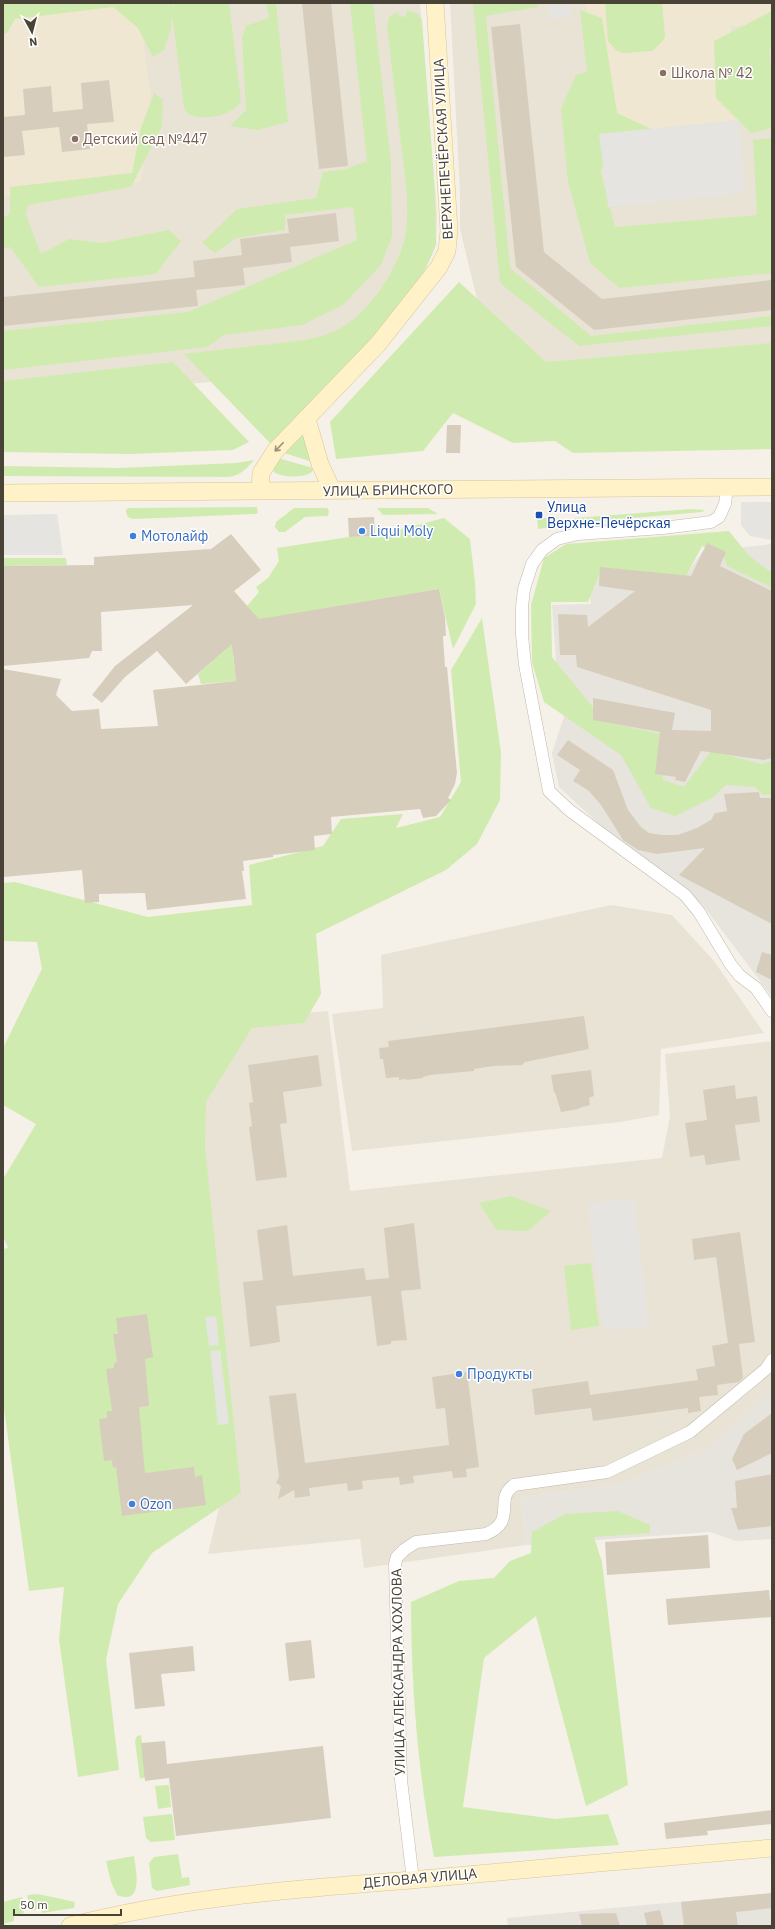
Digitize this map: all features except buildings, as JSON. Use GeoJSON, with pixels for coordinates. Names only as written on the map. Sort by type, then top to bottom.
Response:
{"type":"FeatureCollection","features":[{"type":"Feature","properties":{"kind":"street","name":"ВЕРХНЕПЕЧЁРСКАЯ УЛИЦА"},"geometry":{"type":"LineString","coordinates":[[260,491],[261,473],[275,451],[378,344],[439,267],[447,251],[449,230],[435,3]]}},
{"type":"Feature","properties":{"kind":"street"},"geometry":{"type":"LineString","coordinates":[[307,419],[320,464],[332,490]]}},
{"type":"Feature","properties":{"kind":"street"},"geometry":{"type":"LineString","coordinates":[[727,487],[725,504],[719,517],[711,522],[663,528],[578,534],[557,539],[542,550],[532,564],[524,589],[522,635],[549,791],[569,810],[685,895],[699,912],[731,965],[740,976],[756,988],[772,1011]]}},
{"type":"Feature","properties":{"kind":"street","name":"УЛИЦА БРИНСКОГО"},"geometry":{"type":"LineString","coordinates":[[3,493],[772,487]]}},
{"type":"Feature","properties":{"kind":"street","name":"УЛИЦА АЛЕКСАНДРА ХОХЛОВА"},"geometry":{"type":"LineString","coordinates":[[413,1880],[401,1780],[395,1564],[397,1557],[416,1542],[486,1534],[497,1530],[503,1521],[505,1512],[504,1498],[507,1490],[514,1485],[607,1472],[690,1432],[766,1369],[772,1360]]}},
{"type":"Feature","properties":{"kind":"street","name":"ДЕЛОВАЯ УЛИЦА"},"geometry":{"type":"LineString","coordinates":[[70,1926],[114,1915],[233,1896],[772,1848]]}},
{"type":"Feature","properties":{"kind":"shaded area"},"geometry":{"type":"Polygon","coordinates":[[[3,3],[420,3],[437,214],[436,245],[425,270],[343,369],[3,402],[3,3]]]}},
{"type":"Feature","properties":{"kind":"shaded area","name":"Детский сад №447"},"geometry":{"type":"Polygon","coordinates":[[[138,3],[151,97],[141,182],[3,197],[3,13],[138,3]]]}},
{"type":"Feature","properties":{"kind":"shaded area"},"geometry":{"type":"Polygon","coordinates":[[[450,3],[772,3],[772,372],[567,392],[484,328],[460,229],[460,193],[450,3]]]}},
{"type":"Feature","properties":{"kind":"shaded area"},"geometry":{"type":"Polygon","coordinates":[[[548,3],[570,3],[571,17],[549,19],[548,3]]]}},
{"type":"Feature","properties":{"kind":"shaded area","name":"Школа № 42"},"geometry":{"type":"Polygon","coordinates":[[[585,3],[772,3],[772,22],[730,27],[738,120],[599,134],[585,3]]]}},
{"type":"Feature","properties":{"kind":"shaded area"},"geometry":{"type":"Polygon","coordinates":[[[738,120],[745,193],[608,207],[599,134],[738,120]]]}},
{"type":"Feature","properties":{"kind":"shaded area"},"geometry":{"type":"Polygon","coordinates":[[[741,502],[772,502],[772,540],[750,536],[741,525],[741,502]]]}},
{"type":"Feature","properties":{"kind":"shaded area"},"geometry":{"type":"Polygon","coordinates":[[[57,514],[63,555],[3,555],[3,515],[57,514]]]}},
{"type":"Feature","properties":{"kind":"shaded area"},"geometry":{"type":"Polygon","coordinates":[[[772,544],[772,997],[702,904],[672,879],[615,839],[559,787],[552,753],[570,699],[558,688],[552,605],[591,604],[586,570],[688,572],[702,552],[772,544]]]}},
{"type":"Feature","properties":{"kind":"shaded area"},"geometry":{"type":"Polygon","coordinates":[[[611,905],[672,915],[714,961],[764,1033],[661,1049],[659,1115],[620,1122],[352,1151],[332,1014],[383,1008],[381,955],[611,905]]]}},
{"type":"Feature","properties":{"kind":"shaded area"},"geometry":{"type":"Polygon","coordinates":[[[328,1011],[350,1191],[662,1158],[670,1116],[665,1054],[772,1041],[772,1393],[706,1449],[619,1485],[521,1497],[526,1545],[364,1568],[360,1539],[208,1554],[219,1508],[27,1536],[3,1319],[158,1184],[209,1074],[250,1017],[328,1011]]]}},
{"type":"Feature","properties":{"kind":"shaded area"},"geometry":{"type":"Polygon","coordinates":[[[634,1199],[649,1325],[603,1331],[588,1204],[634,1199]]]}},
{"type":"Feature","properties":{"kind":"shaded area"},"geometry":{"type":"Polygon","coordinates":[[[216,1316],[219,1345],[209,1346],[205,1317],[216,1316]]]}},
{"type":"Feature","properties":{"kind":"shaded area"},"geometry":{"type":"Polygon","coordinates":[[[220,1350],[229,1424],[218,1425],[210,1351],[220,1350]]]}},
{"type":"Feature","properties":{"kind":"shaded area"},"geometry":{"type":"Polygon","coordinates":[[[772,1391],[772,1539],[736,1541],[710,1532],[526,1545],[521,1497],[619,1485],[706,1449],[772,1391]]]}},
{"type":"Feature","properties":{"kind":"shaded area"},"geometry":{"type":"Polygon","coordinates":[[[772,1893],[772,1926],[508,1926],[507,1918],[772,1893]]]}},
{"type":"Feature","properties":{"kind":"green space"},"geometry":{"type":"Polygon","coordinates":[[[3,3],[173,3],[173,8],[175,3],[229,3],[241,100],[238,106],[232,110],[217,116],[200,117],[187,113],[184,107],[172,14],[171,28],[164,50],[153,57],[138,28],[113,7],[15,19],[7,33],[3,34],[3,3]]]}},
{"type":"Feature","properties":{"kind":"green space"},"geometry":{"type":"Polygon","coordinates":[[[266,3],[276,3],[288,122],[257,130],[230,126],[246,110],[242,37],[246,26],[269,18],[266,3]]]}},
{"type":"Feature","properties":{"kind":"green space"},"geometry":{"type":"Polygon","coordinates":[[[350,3],[373,3],[391,163],[392,236],[381,265],[343,305],[302,325],[224,335],[207,347],[3,370],[3,331],[188,312],[357,240],[353,207],[285,215],[285,230],[236,238],[215,253],[202,243],[237,209],[316,198],[323,172],[346,169],[367,161],[350,3]]]}},
{"type":"Feature","properties":{"kind":"green space"},"geometry":{"type":"Polygon","coordinates":[[[473,3],[537,3],[538,7],[486,16],[510,268],[591,336],[772,316],[772,326],[579,346],[500,283],[473,3]]]}},
{"type":"Feature","properties":{"kind":"green space"},"geometry":{"type":"Polygon","coordinates":[[[605,3],[662,3],[665,36],[662,42],[652,51],[623,53],[617,51],[608,41],[605,3]]]}},
{"type":"Feature","properties":{"kind":"green space"},"geometry":{"type":"Polygon","coordinates":[[[580,10],[602,18],[617,113],[662,134],[666,159],[600,169],[615,227],[757,215],[753,140],[772,138],[772,273],[619,288],[590,263],[568,182],[561,108],[576,75],[587,72],[580,10]]]}},
{"type":"Feature","properties":{"kind":"green space"},"geometry":{"type":"Polygon","coordinates":[[[406,11],[417,13],[422,20],[435,194],[436,245],[425,270],[413,289],[372,338],[271,444],[184,354],[297,341],[322,336],[349,323],[361,313],[382,288],[398,259],[407,226],[407,194],[387,26],[389,17],[398,12],[399,17],[406,16],[406,11]]]}},
{"type":"Feature","properties":{"kind":"green space"},"geometry":{"type":"Polygon","coordinates":[[[772,11],[772,48],[769,48],[772,81],[772,128],[751,133],[716,98],[714,41],[772,11]]]}},
{"type":"Feature","properties":{"kind":"green space"},"geometry":{"type":"Polygon","coordinates":[[[154,93],[163,100],[162,126],[131,187],[28,205],[26,215],[41,254],[69,239],[103,243],[169,230],[181,241],[156,274],[39,287],[10,247],[3,248],[3,217],[10,214],[10,187],[132,173],[141,128],[154,93]]]}},
{"type":"Feature","properties":{"kind":"green space"},"geometry":{"type":"Polygon","coordinates":[[[459,282],[546,362],[772,343],[772,449],[573,453],[555,441],[513,443],[453,413],[423,451],[336,459],[330,422],[459,282]]]}},
{"type":"Feature","properties":{"kind":"green space"},"geometry":{"type":"Polygon","coordinates":[[[173,362],[249,442],[233,450],[129,454],[3,452],[3,381],[173,362]]]}},
{"type":"Feature","properties":{"kind":"green space"},"geometry":{"type":"Polygon","coordinates":[[[303,436],[313,462],[284,453],[300,437],[303,436]]]}},
{"type":"Feature","properties":{"kind":"green space"},"geometry":{"type":"Polygon","coordinates":[[[278,458],[313,468],[312,472],[299,476],[278,474],[274,472],[274,466],[278,458]]]}},
{"type":"Feature","properties":{"kind":"green space"},"geometry":{"type":"Polygon","coordinates":[[[254,460],[246,469],[229,477],[3,476],[3,466],[119,468],[237,463],[254,460]]]}},
{"type":"Feature","properties":{"kind":"green space"},"geometry":{"type":"Polygon","coordinates":[[[257,507],[258,513],[255,514],[136,519],[131,519],[128,517],[126,510],[128,508],[257,507]]]}},
{"type":"Feature","properties":{"kind":"green space"},"geometry":{"type":"Polygon","coordinates":[[[294,508],[327,508],[329,511],[328,516],[305,517],[285,532],[279,532],[275,527],[276,522],[294,508]]]}},
{"type":"Feature","properties":{"kind":"green space"},"geometry":{"type":"Polygon","coordinates":[[[377,508],[428,508],[438,514],[383,515],[377,508]]]}},
{"type":"Feature","properties":{"kind":"green space"},"geometry":{"type":"Polygon","coordinates":[[[691,509],[705,510],[702,512],[576,523],[575,518],[691,509]]]}},
{"type":"Feature","properties":{"kind":"green space"},"geometry":{"type":"Polygon","coordinates":[[[444,518],[470,539],[475,582],[476,604],[453,649],[439,589],[263,619],[251,628],[233,656],[236,681],[201,684],[198,674],[225,650],[242,612],[259,592],[256,587],[268,578],[279,561],[277,548],[349,537],[375,536],[444,518]]]}},
{"type":"Feature","properties":{"kind":"green space"},"geometry":{"type":"Polygon","coordinates":[[[537,518],[552,518],[554,524],[566,522],[570,525],[538,529],[537,518]]]}},
{"type":"Feature","properties":{"kind":"green space"},"geometry":{"type":"Polygon","coordinates":[[[729,531],[749,556],[772,573],[772,588],[727,566],[724,556],[702,546],[685,578],[599,575],[588,602],[551,602],[552,657],[605,722],[661,734],[663,780],[684,787],[711,751],[762,764],[772,761],[772,795],[763,795],[755,787],[726,785],[712,798],[675,816],[651,808],[621,755],[544,702],[532,662],[531,605],[544,558],[566,544],[729,531]]]}},
{"type":"Feature","properties":{"kind":"green space"},"geometry":{"type":"Polygon","coordinates":[[[3,558],[66,558],[67,565],[3,566],[3,558]]]}},
{"type":"Feature","properties":{"kind":"green space"},"geometry":{"type":"Polygon","coordinates":[[[482,618],[501,753],[500,800],[477,844],[446,870],[316,934],[321,994],[304,1023],[252,1028],[206,1102],[205,1147],[241,1493],[152,1553],[118,1604],[106,1660],[119,1770],[78,1777],[59,1640],[64,1587],[29,1591],[3,1401],[3,1249],[8,1248],[3,1236],[3,1179],[36,1124],[3,1105],[3,1048],[42,969],[37,942],[3,941],[3,883],[15,882],[148,917],[252,905],[249,865],[323,846],[341,819],[403,814],[396,828],[440,817],[461,782],[451,670],[482,618]]]}},
{"type":"Feature","properties":{"kind":"green space"},"geometry":{"type":"Polygon","coordinates":[[[511,1196],[551,1211],[528,1231],[496,1230],[479,1203],[511,1196]]]}},
{"type":"Feature","properties":{"kind":"green space"},"geometry":{"type":"Polygon","coordinates":[[[591,1263],[599,1326],[571,1330],[564,1266],[591,1263]]]}},
{"type":"Feature","properties":{"kind":"green space"},"geometry":{"type":"Polygon","coordinates":[[[618,1511],[650,1525],[650,1533],[594,1537],[602,1562],[628,1785],[586,1806],[536,1616],[484,1658],[463,1807],[555,1819],[608,1814],[619,1845],[434,1857],[428,1825],[416,1730],[412,1666],[411,1602],[459,1581],[494,1578],[510,1561],[531,1553],[532,1532],[565,1514],[618,1511]]]}},
{"type":"Feature","properties":{"kind":"green space"},"geometry":{"type":"Polygon","coordinates":[[[141,1735],[146,1777],[140,1779],[135,1741],[137,1736],[141,1735]]]}},
{"type":"Feature","properties":{"kind":"green space"},"geometry":{"type":"Polygon","coordinates":[[[169,1785],[171,1807],[158,1809],[155,1786],[169,1785]]]}},
{"type":"Feature","properties":{"kind":"green space"},"geometry":{"type":"Polygon","coordinates":[[[172,1814],[175,1840],[151,1842],[146,1838],[143,1817],[172,1814]]]}},
{"type":"Feature","properties":{"kind":"green space"},"geometry":{"type":"Polygon","coordinates":[[[178,1854],[182,1878],[189,1877],[190,1885],[157,1891],[152,1888],[149,1863],[154,1857],[178,1854]]]}},
{"type":"Feature","properties":{"kind":"green space"},"geometry":{"type":"Polygon","coordinates":[[[134,1856],[137,1877],[135,1891],[131,1896],[126,1897],[117,1895],[111,1882],[106,1861],[134,1856]]]}},
{"type":"Feature","properties":{"kind":"green space"},"geometry":{"type":"Polygon","coordinates":[[[38,1894],[75,1902],[74,1908],[42,1913],[41,1908],[31,1911],[27,1895],[38,1894]]]}},
{"type":"Feature","properties":{"kind":"green space"},"geometry":{"type":"Polygon","coordinates":[[[22,1897],[24,1913],[14,1916],[14,1921],[3,1924],[3,1902],[22,1897]]]}},
{"type":"Feature","properties":{"kind":"place","name":"Школа № 42"},"geometry":{"type":"Point","coordinates":[663,73]}},
{"type":"Feature","properties":{"kind":"place","name":"Детский сад №447"},"geometry":{"type":"Point","coordinates":[75,139]}},
{"type":"Feature","properties":{"kind":"place","name":"Улица Верхне-Печёрская"},"geometry":{"type":"Point","coordinates":[539,515]}},
{"type":"Feature","properties":{"kind":"place","name":"Liqui Moly"},"geometry":{"type":"Point","coordinates":[362,531]}},
{"type":"Feature","properties":{"kind":"place","name":"Мотолайф"},"geometry":{"type":"Point","coordinates":[133,536]}},
{"type":"Feature","properties":{"kind":"place","name":"Продукты"},"geometry":{"type":"Point","coordinates":[459,1374]}},
{"type":"Feature","properties":{"kind":"place","name":"Ozon"},"geometry":{"type":"Point","coordinates":[132,1504]}}]}
